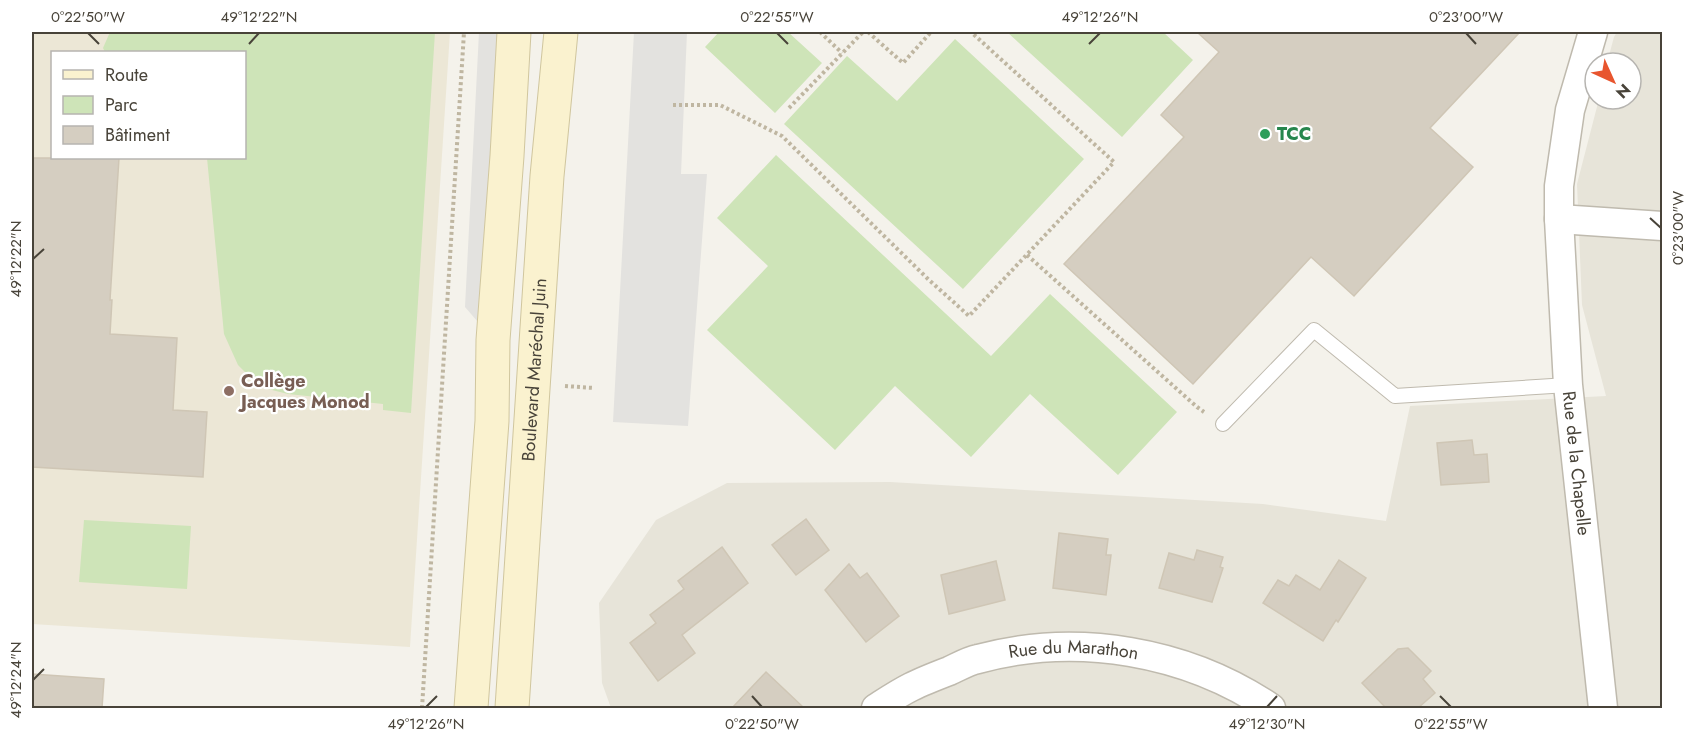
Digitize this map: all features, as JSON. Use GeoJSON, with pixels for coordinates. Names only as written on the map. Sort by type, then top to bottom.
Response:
{"type":"FeatureCollection","features":[{"type":"Feature","properties":{"kind":"main road"},"geometry":{"type":"LineString","coordinates":[[471,708],[492,422],[493,340],[514,32]]}},
{"type":"Feature","properties":{"kind":"main road","name":"Boulevard Maréchal Juin"},"geometry":{"type":"LineString","coordinates":[[512,708],[547,177],[561,32]]}},
{"type":"Feature","properties":{"kind":"street","name":"Rue de la Chapelle"},"geometry":{"type":"LineString","coordinates":[[1593,32],[1570,110],[1559,186],[1559,219],[1568,385],[1603,708]]}},
{"type":"Feature","properties":{"kind":"street"},"geometry":{"type":"LineString","coordinates":[[1559,219],[1662,226]]}},
{"type":"Feature","properties":{"kind":"street","name":"Rue du Marathon"},"geometry":{"type":"LineString","coordinates":[[876,708],[910,688],[976,659],[1015,651],[1061,647],[1136,653],[1183,665],[1225,681],[1271,708]]}},
{"type":"Feature","properties":{"kind":"lane"},"geometry":{"type":"LineString","coordinates":[[1223,424],[1314,330],[1395,396],[1568,385]]}},
{"type":"Feature","properties":{"kind":"path"},"geometry":{"type":"LineString","coordinates":[[422,708],[464,32]]}},
{"type":"Feature","properties":{"kind":"path"},"geometry":{"type":"LineString","coordinates":[[820,32],[842,53]]}},
{"type":"Feature","properties":{"kind":"path"},"geometry":{"type":"LineString","coordinates":[[789,108],[863,32]]}},
{"type":"Feature","properties":{"kind":"path"},"geometry":{"type":"LineString","coordinates":[[868,32],[903,63],[931,32]]}},
{"type":"Feature","properties":{"kind":"path"},"geometry":{"type":"LineString","coordinates":[[673,105],[720,105],[782,135],[929,280],[969,316],[1114,162],[971,32]]}},
{"type":"Feature","properties":{"kind":"path"},"geometry":{"type":"LineString","coordinates":[[1027,255],[1197,407],[1223,424]]}},
{"type":"Feature","properties":{"kind":"path"},"geometry":{"type":"LineString","coordinates":[[558,386],[594,388]]}},
{"type":"Feature","properties":{"kind":"shaded area","name":"Collège Jacques Monod"},"geometry":{"type":"Polygon","coordinates":[[[32,32],[450,32],[410,647],[32,624],[32,32]]]}},
{"type":"Feature","properties":{"kind":"shaded area"},"geometry":{"type":"Polygon","coordinates":[[[479,32],[500,32],[484,329],[465,307],[479,32]]]}},
{"type":"Feature","properties":{"kind":"shaded area"},"geometry":{"type":"Polygon","coordinates":[[[634,32],[687,32],[681,174],[707,174],[688,426],[613,422],[634,32]]]}},
{"type":"Feature","properties":{"kind":"shaded area"},"geometry":{"type":"Polygon","coordinates":[[[1617,32],[1662,32],[1662,708],[611,708],[602,683],[599,603],[656,520],[727,483],[890,482],[1263,504],[1386,521],[1410,406],[1606,396],[1582,305],[1577,184],[1596,111],[1643,111],[1643,51],[1610,51],[1617,32]]]}},
{"type":"Feature","properties":{"kind":"green space"},"geometry":{"type":"Polygon","coordinates":[[[110,32],[435,32],[411,413],[383,410],[383,404],[288,394],[268,389],[251,378],[238,365],[224,334],[207,159],[246,159],[246,51],[104,51],[103,48],[110,32]]]}},
{"type":"Feature","properties":{"kind":"green space"},"geometry":{"type":"Polygon","coordinates":[[[719,32],[788,32],[822,63],[775,113],[705,47],[719,32]]]}},
{"type":"Feature","properties":{"kind":"green space"},"geometry":{"type":"Polygon","coordinates":[[[1007,32],[1163,32],[1193,60],[1122,137],[1007,32]]]}},
{"type":"Feature","properties":{"kind":"green space"},"geometry":{"type":"Polygon","coordinates":[[[955,39],[1084,159],[963,289],[784,124],[847,56],[897,101],[955,39]]]}},
{"type":"Feature","properties":{"kind":"green space"},"geometry":{"type":"Polygon","coordinates":[[[776,155],[991,356],[1050,294],[1177,412],[1118,475],[1030,394],[971,457],[895,386],[835,450],[707,330],[768,266],[717,218],[776,155]]]}},
{"type":"Feature","properties":{"kind":"green space"},"geometry":{"type":"Polygon","coordinates":[[[84,520],[191,526],[187,589],[79,582],[84,520]]]}},
{"type":"Feature","properties":{"kind":"building"},"geometry":{"type":"Polygon","coordinates":[[[1197,32],[1520,32],[1430,128],[1473,167],[1354,296],[1311,257],[1193,384],[1064,264],[1184,137],[1161,115],[1219,52],[1197,32]]]}},
{"type":"Feature","properties":{"kind":"building"},"geometry":{"type":"Polygon","coordinates":[[[32,158],[119,159],[110,334],[177,338],[173,410],[207,412],[203,477],[32,467],[32,158]]]}},
{"type":"Feature","properties":{"kind":"building"},"geometry":{"type":"Polygon","coordinates":[[[1472,440],[1474,455],[1487,454],[1489,482],[1441,485],[1437,443],[1472,440]]]}},
{"type":"Feature","properties":{"kind":"building"},"geometry":{"type":"Polygon","coordinates":[[[806,519],[829,550],[796,575],[772,545],[806,519]]]}},
{"type":"Feature","properties":{"kind":"building"},"geometry":{"type":"Polygon","coordinates":[[[1059,533],[1108,539],[1106,555],[1111,555],[1106,595],[1053,588],[1059,533]]]}},
{"type":"Feature","properties":{"kind":"building"},"geometry":{"type":"Polygon","coordinates":[[[722,547],[748,583],[682,635],[695,653],[658,681],[630,643],[656,623],[650,615],[684,589],[678,581],[722,547]]]}},
{"type":"Feature","properties":{"kind":"building"},"geometry":{"type":"Polygon","coordinates":[[[1197,550],[1223,557],[1220,567],[1223,568],[1212,602],[1159,588],[1169,553],[1194,560],[1197,550]]]}},
{"type":"Feature","properties":{"kind":"building"},"geometry":{"type":"Polygon","coordinates":[[[1339,560],[1366,578],[1323,641],[1263,603],[1278,580],[1289,586],[1296,575],[1320,590],[1339,560]]]}},
{"type":"Feature","properties":{"kind":"building"},"geometry":{"type":"Polygon","coordinates":[[[996,561],[1005,600],[949,614],[941,575],[996,561]]]}},
{"type":"Feature","properties":{"kind":"building"},"geometry":{"type":"Polygon","coordinates":[[[849,564],[860,578],[867,573],[899,616],[866,642],[825,590],[849,564]]]}},
{"type":"Feature","properties":{"kind":"building"},"geometry":{"type":"Polygon","coordinates":[[[1408,648],[1431,671],[1423,679],[1435,693],[1418,708],[1386,708],[1362,683],[1398,649],[1408,648]]]}},
{"type":"Feature","properties":{"kind":"building"},"geometry":{"type":"Polygon","coordinates":[[[766,672],[804,708],[732,708],[766,672]]]}},
{"type":"Feature","properties":{"kind":"building"},"geometry":{"type":"Polygon","coordinates":[[[32,674],[104,679],[102,708],[32,708],[32,674]]]}},
{"type":"Feature","properties":{"kind":"place","name":"TCC"},"geometry":{"type":"Point","coordinates":[1265,134]}},
{"type":"Feature","properties":{"kind":"place","name":"Collège Jacques Monod"},"geometry":{"type":"Point","coordinates":[229,391]}}]}
